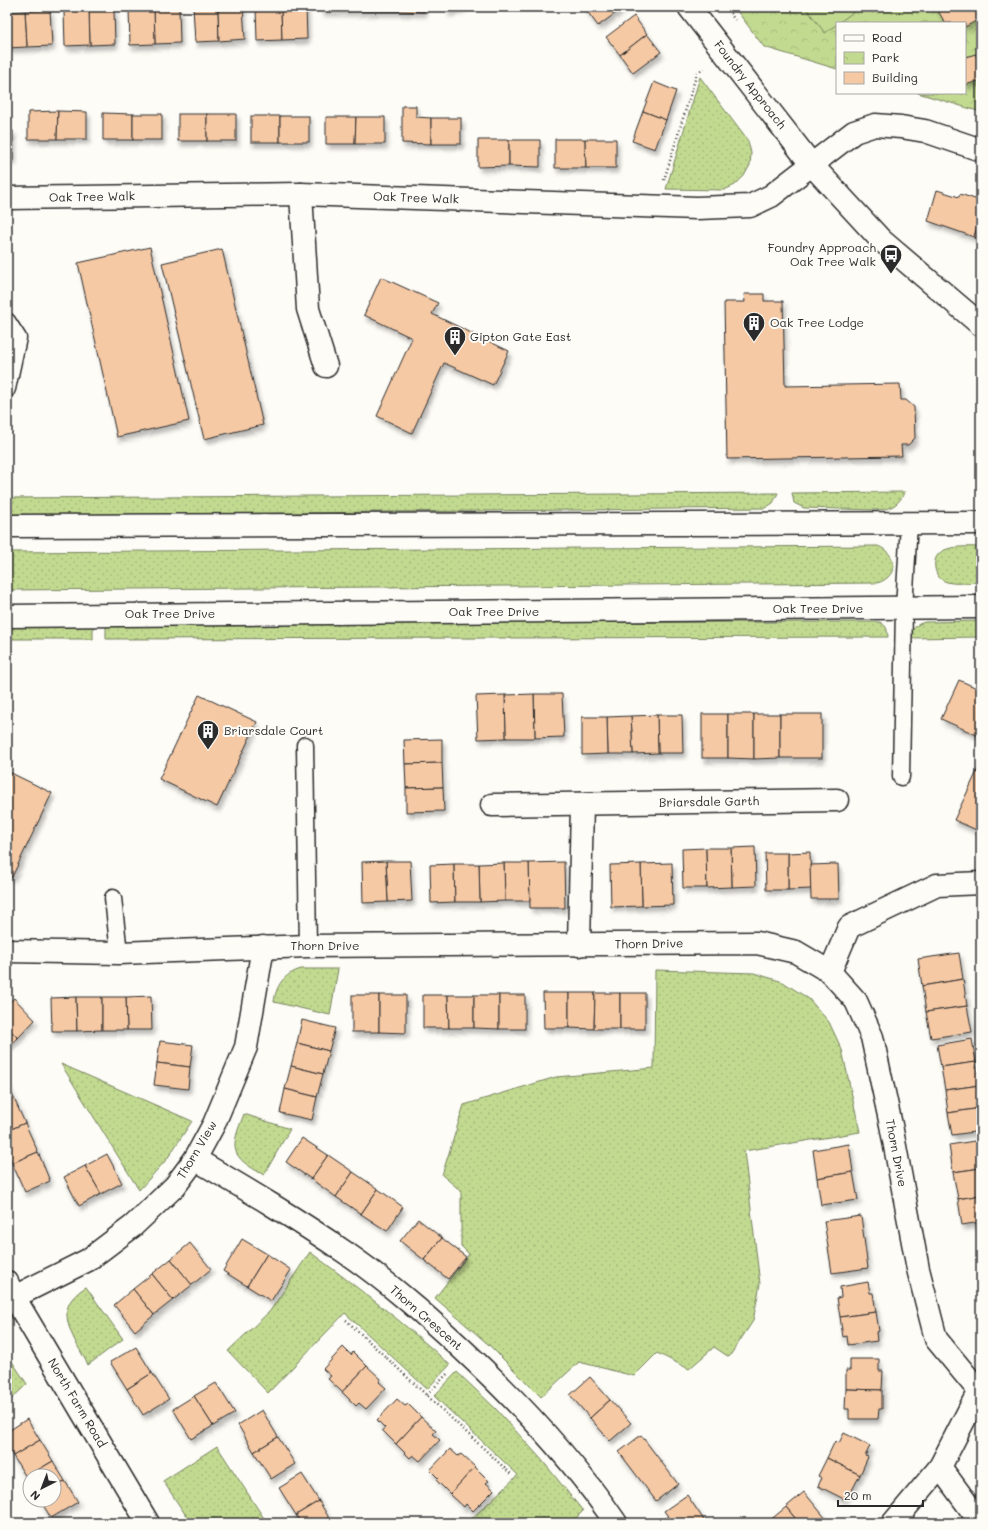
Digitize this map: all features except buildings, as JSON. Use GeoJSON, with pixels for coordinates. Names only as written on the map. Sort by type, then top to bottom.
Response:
{"type":"FeatureCollection","features":[{"type":"Feature","properties":{"kind":"street","name":"Foundry Approach"},"geometry":{"type":"LineString","coordinates":[[688,7],[811,164],[881,240],[981,325]]}},
{"type":"Feature","properties":{"kind":"street","name":"Oak Tree Walk"},"geometry":{"type":"LineString","coordinates":[[7,198],[301,194],[697,208],[750,206],[771,196],[854,132],[875,125],[925,131],[981,150]]}},
{"type":"Feature","properties":{"kind":"street"},"geometry":{"type":"LineString","coordinates":[[301,194],[308,309],[326,366]]}},
{"type":"Feature","properties":{"kind":"street"},"geometry":{"type":"LineString","coordinates":[[7,526],[981,523]]}},
{"type":"Feature","properties":{"kind":"street","name":"Oak Tree Drive"},"geometry":{"type":"LineString","coordinates":[[7,616],[981,607]]}},
{"type":"Feature","properties":{"kind":"street","name":"Briarsdale Garth"},"geometry":{"type":"LineString","coordinates":[[492,805],[837,800]]}},
{"type":"Feature","properties":{"kind":"street"},"geometry":{"type":"LineString","coordinates":[[579,945],[582,804]]}},
{"type":"Feature","properties":{"kind":"street"},"geometry":{"type":"LineString","coordinates":[[830,972],[849,927],[937,885],[981,883]]}},
{"type":"Feature","properties":{"kind":"street","name":"Thorn Drive"},"geometry":{"type":"LineString","coordinates":[[7,951],[119,953],[308,946],[758,943],[796,952],[830,972],[856,1001],[872,1038],[891,1125],[918,1268],[936,1339],[980,1389]]}},
{"type":"Feature","properties":{"kind":"street","name":"Thorn View"},"geometry":{"type":"LineString","coordinates":[[9,1292],[88,1260],[127,1231],[175,1186],[195,1159],[214,1124],[246,1047],[263,947]]}},
{"type":"Feature","properties":{"kind":"street","name":"Thorn Crescent"},"geometry":{"type":"LineString","coordinates":[[195,1159],[270,1204],[347,1254],[423,1313],[497,1381],[554,1443],[602,1501],[616,1523]]}},
{"type":"Feature","properties":{"kind":"street","name":"North Farm Road"},"geometry":{"type":"LineString","coordinates":[[9,1292],[148,1523]]}},
{"type":"Feature","properties":{"kind":"street"},"geometry":{"type":"LineString","coordinates":[[893,1523],[940,1467],[980,1389]]}},
{"type":"Feature","properties":{"kind":"street"},"geometry":{"type":"LineString","coordinates":[[940,1467],[981,1523]]}},
{"type":"Feature","properties":{"kind":"lane"},"geometry":{"type":"LineString","coordinates":[[7,321],[18,338],[7,389]]}},
{"type":"Feature","properties":{"kind":"lane"},"geometry":{"type":"LineString","coordinates":[[901,777],[904,608],[908,524]]}},
{"type":"Feature","properties":{"kind":"lane"},"geometry":{"type":"LineString","coordinates":[[305,746],[308,946]]}},
{"type":"Feature","properties":{"kind":"lane"},"geometry":{"type":"LineString","coordinates":[[113,898],[119,953]]}},
{"type":"Feature","properties":{"kind":"path"},"geometry":{"type":"LineString","coordinates":[[661,207],[662,187],[697,73],[724,53]]}},
{"type":"Feature","properties":{"kind":"path"},"geometry":{"type":"LineString","coordinates":[[346,1320],[511,1474]]}},
{"type":"Feature","properties":{"kind":"path"},"geometry":{"type":"LineString","coordinates":[[427,1395],[467,1354]]}},
{"type":"Feature","properties":{"kind":"green space"},"geometry":{"type":"Polygon","coordinates":[[[734,7],[981,7],[981,112],[921,94],[966,94],[966,22],[836,22],[836,69],[764,47],[734,7]]]}},
{"type":"Feature","properties":{"kind":"green space"},"geometry":{"type":"Polygon","coordinates":[[[805,7],[860,7],[840,22],[836,22],[836,25],[825,33],[805,7]]]}},
{"type":"Feature","properties":{"kind":"green space"},"geometry":{"type":"Polygon","coordinates":[[[700,77],[748,141],[751,153],[750,165],[744,176],[735,185],[724,190],[666,189],[700,77]]]}},
{"type":"Feature","properties":{"kind":"green space"},"geometry":{"type":"Polygon","coordinates":[[[905,492],[898,503],[891,507],[878,510],[804,508],[794,503],[792,493],[905,492]]]}},
{"type":"Feature","properties":{"kind":"green space"},"geometry":{"type":"Polygon","coordinates":[[[778,493],[773,503],[765,508],[7,516],[7,498],[778,493]]]}},
{"type":"Feature","properties":{"kind":"green space"},"geometry":{"type":"Polygon","coordinates":[[[878,546],[889,554],[893,565],[889,576],[877,583],[7,590],[7,552],[878,546]]]}},
{"type":"Feature","properties":{"kind":"green space"},"geometry":{"type":"Polygon","coordinates":[[[959,547],[981,547],[981,582],[951,583],[940,579],[937,575],[935,560],[938,554],[944,550],[959,547]]]}},
{"type":"Feature","properties":{"kind":"green space"},"geometry":{"type":"Polygon","coordinates":[[[981,621],[981,637],[909,638],[915,627],[925,622],[981,621]]]}},
{"type":"Feature","properties":{"kind":"green space"},"geometry":{"type":"Polygon","coordinates":[[[7,622],[93,622],[93,639],[7,639],[7,622]]]}},
{"type":"Feature","properties":{"kind":"green space"},"geometry":{"type":"Polygon","coordinates":[[[879,622],[884,624],[888,637],[106,639],[106,623],[879,622]]]}},
{"type":"Feature","properties":{"kind":"green space"},"geometry":{"type":"Polygon","coordinates":[[[301,969],[338,969],[330,1015],[274,1002],[277,990],[282,981],[290,974],[301,969]]]}},
{"type":"Feature","properties":{"kind":"green space"},"geometry":{"type":"Polygon","coordinates":[[[655,970],[754,973],[783,982],[809,999],[829,1022],[842,1050],[860,1132],[744,1151],[760,1284],[753,1321],[729,1357],[714,1347],[689,1369],[657,1353],[634,1376],[579,1362],[541,1397],[489,1345],[435,1298],[469,1254],[461,1246],[461,1191],[442,1175],[464,1105],[556,1077],[654,1068],[655,970]]]}},
{"type":"Feature","properties":{"kind":"green space"},"geometry":{"type":"Polygon","coordinates":[[[61,1064],[192,1121],[167,1159],[139,1190],[61,1064]]]}},
{"type":"Feature","properties":{"kind":"green space"},"geometry":{"type":"Polygon","coordinates":[[[244,1114],[290,1129],[264,1175],[244,1162],[239,1157],[236,1150],[236,1136],[244,1114]]]}},
{"type":"Feature","properties":{"kind":"green space"},"geometry":{"type":"Polygon","coordinates":[[[310,1252],[399,1321],[450,1365],[427,1389],[345,1313],[268,1393],[228,1351],[270,1311],[310,1252]]]}},
{"type":"Feature","properties":{"kind":"green space"},"geometry":{"type":"Polygon","coordinates":[[[86,1287],[123,1339],[88,1365],[71,1332],[67,1314],[68,1306],[72,1299],[86,1287]]]}},
{"type":"Feature","properties":{"kind":"green space"},"geometry":{"type":"Polygon","coordinates":[[[7,1354],[27,1384],[7,1403],[7,1354]]]}},
{"type":"Feature","properties":{"kind":"green space"},"geometry":{"type":"Polygon","coordinates":[[[457,1372],[495,1408],[541,1459],[583,1511],[571,1523],[467,1523],[518,1475],[434,1396],[457,1372]]]}},
{"type":"Feature","properties":{"kind":"green space"},"geometry":{"type":"Polygon","coordinates":[[[217,1446],[267,1523],[191,1523],[163,1481],[217,1446]]]}},
{"type":"Feature","properties":{"kind":"place","name":"Foundry Approach Oak Tree Walk"},"geometry":{"type":"Point","coordinates":[891,274]}},
{"type":"Feature","properties":{"kind":"place","name":"Oak Tree Lodge"},"geometry":{"type":"Point","coordinates":[754,342]}},
{"type":"Feature","properties":{"kind":"place","name":"Gipton Gate East"},"geometry":{"type":"Point","coordinates":[455,356]}},
{"type":"Feature","properties":{"kind":"place","name":"Briarsdale Court"},"geometry":{"type":"Point","coordinates":[208,750]}}]}
